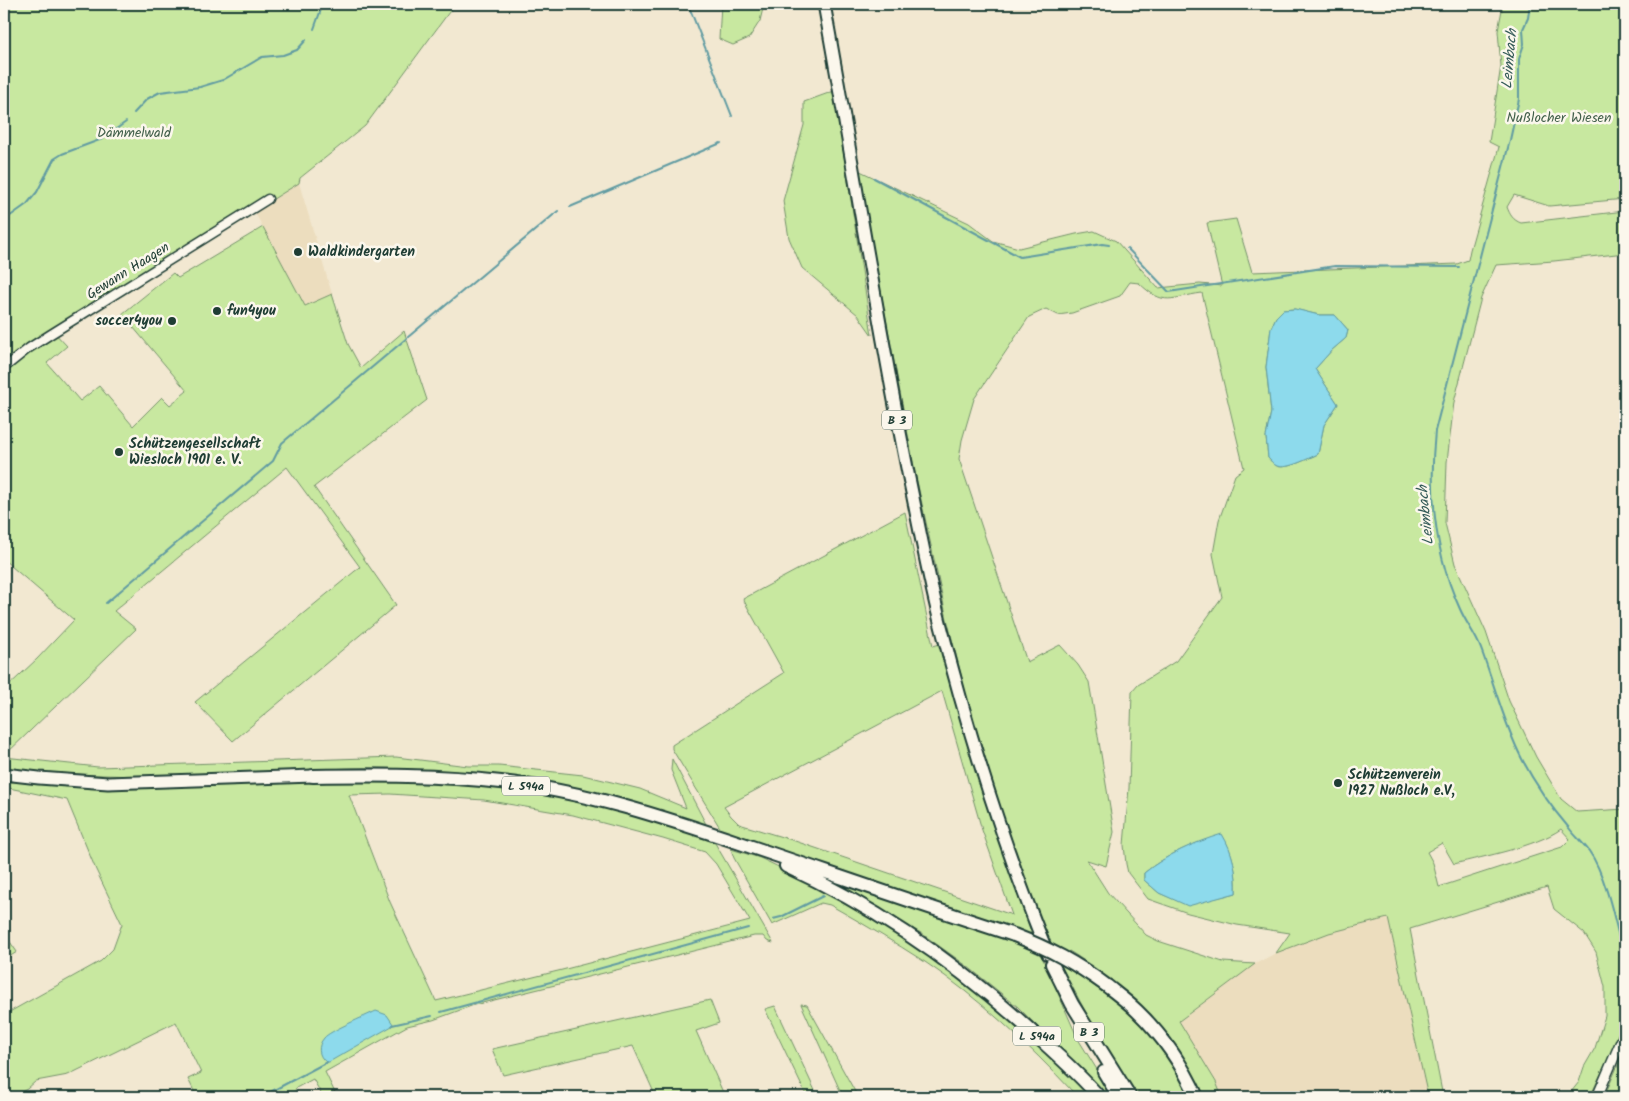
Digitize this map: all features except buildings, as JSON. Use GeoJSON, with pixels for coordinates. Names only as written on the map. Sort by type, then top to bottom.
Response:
{"type":"FeatureCollection","features":[{"type":"Feature","properties":{"kind":"highway","name":"L 594a"},"geometry":{"type":"LineString","coordinates":[[313,776],[393,774],[502,782],[548,789],[675,821],[1014,935],[1050,949],[1084,969],[1136,1010],[1161,1038],[1184,1072],[1197,1097]]}},
{"type":"Feature","properties":{"kind":"highway","name":"L 594a"},"geometry":{"type":"LineString","coordinates":[[732,840],[840,893],[918,942],[970,980],[1022,1022],[1099,1097]]}},
{"type":"Feature","properties":{"kind":"highway","name":"B 3"},"geometry":{"type":"LineString","coordinates":[[1052,964],[1088,1042],[1118,1097]]}},
{"type":"Feature","properties":{"kind":"highway","name":"B 3"},"geometry":{"type":"LineString","coordinates":[[1052,964],[1072,1004],[1130,1097]]}},
{"type":"Feature","properties":{"kind":"main road","name":"B 3"},"geometry":{"type":"LineString","coordinates":[[824,4],[899,428],[939,620],[968,726],[1001,830],[1052,964]]}},
{"type":"Feature","properties":{"kind":"main road","name":"L 594a"},"geometry":{"type":"LineString","coordinates":[[4,774],[108,782],[313,776]]}},
{"type":"Feature","properties":{"kind":"street","name":"Gewann Haagen"},"geometry":{"type":"LineString","coordinates":[[4,368],[43,339],[268,199]]}},
{"type":"Feature","properties":{"kind":"street"},"geometry":{"type":"LineString","coordinates":[[1597,1097],[1625,1032]]}},
{"type":"Feature","properties":{"kind":"shaded area","name":"Waldkindergarten"},"geometry":{"type":"Polygon","coordinates":[[[299,183],[332,294],[305,306],[254,211],[299,183]]]}},
{"type":"Feature","properties":{"kind":"shaded area"},"geometry":{"type":"Polygon","coordinates":[[[1388,918],[1428,1097],[1222,1097],[1216,1082],[1179,1021],[1255,964],[1276,953],[1329,933],[1388,918]]]}},
{"type":"Feature","properties":{"kind":"green space","name":"Dämmelwald"},"geometry":{"type":"Polygon","coordinates":[[[4,4],[455,4],[365,126],[300,178],[299,183],[52,330],[67,346],[47,363],[80,401],[99,386],[133,426],[162,397],[170,405],[187,391],[122,314],[173,273],[178,278],[263,227],[305,306],[332,294],[348,344],[361,368],[404,331],[427,400],[314,487],[396,605],[233,741],[195,702],[360,567],[287,467],[114,611],[136,629],[4,756],[4,690],[74,620],[4,560],[4,4]]]}},
{"type":"Feature","properties":{"kind":"green space"},"geometry":{"type":"Polygon","coordinates":[[[721,4],[764,4],[760,21],[749,38],[733,45],[719,39],[721,4]]]}},
{"type":"Feature","properties":{"kind":"green space","name":"Nußlocher Wiesen"},"geometry":{"type":"Polygon","coordinates":[[[1503,4],[1625,4],[1625,199],[1549,206],[1514,195],[1507,207],[1512,217],[1521,223],[1625,211],[1625,253],[1496,265],[1481,298],[1454,402],[1447,462],[1445,523],[1455,564],[1486,632],[1509,701],[1536,757],[1561,799],[1577,812],[1625,809],[1625,1020],[1623,1027],[1590,1097],[1567,1097],[1579,1082],[1584,1067],[1595,1048],[1605,1016],[1605,987],[1596,952],[1584,933],[1554,909],[1547,887],[1410,929],[1443,1097],[1428,1097],[1388,918],[1329,933],[1276,953],[1290,933],[1237,925],[1188,913],[1148,899],[1128,873],[1124,845],[1129,788],[1132,692],[1138,685],[1176,661],[1222,597],[1213,554],[1219,520],[1235,475],[1244,468],[1202,293],[1169,299],[1162,298],[1155,296],[1139,283],[1130,282],[1120,296],[1072,313],[1058,315],[1046,309],[1029,317],[974,399],[962,440],[959,459],[1027,662],[1060,645],[1078,665],[1089,682],[1114,832],[1106,866],[1087,860],[1108,893],[1146,935],[1158,941],[1223,962],[1255,964],[1179,1021],[1216,1082],[1222,1097],[1203,1097],[1183,1060],[1158,1025],[1116,985],[1069,951],[1078,975],[1139,1018],[1157,1039],[1175,1064],[1193,1097],[1136,1097],[1101,1041],[1048,941],[1027,887],[980,750],[947,619],[915,472],[858,170],[969,223],[993,241],[1019,248],[1094,231],[1116,241],[1158,288],[1200,284],[1222,286],[1207,223],[1236,219],[1252,272],[1457,264],[1468,260],[1499,147],[1489,142],[1501,66],[1498,31],[1503,4]],[[1294,309],[1283,310],[1276,317],[1271,328],[1266,367],[1271,412],[1266,437],[1268,458],[1281,467],[1298,463],[1318,454],[1324,425],[1338,404],[1315,369],[1346,338],[1348,330],[1335,315],[1319,315],[1294,309]],[[1561,829],[1524,846],[1454,864],[1442,843],[1427,852],[1433,863],[1439,887],[1562,847],[1570,839],[1561,829]],[[1222,835],[1191,845],[1162,860],[1144,873],[1144,880],[1159,893],[1188,905],[1236,893],[1235,870],[1229,849],[1222,835]]]}},
{"type":"Feature","properties":{"kind":"green space"},"geometry":{"type":"Polygon","coordinates":[[[834,91],[872,335],[858,315],[802,268],[789,238],[783,201],[804,125],[804,102],[834,91]]]}},
{"type":"Feature","properties":{"kind":"green space"},"geometry":{"type":"Polygon","coordinates":[[[905,512],[933,646],[940,644],[970,753],[1032,935],[722,831],[672,749],[672,745],[784,673],[743,599],[905,512]],[[942,691],[724,807],[739,824],[792,840],[1012,915],[982,830],[942,691]]]}},
{"type":"Feature","properties":{"kind":"green space"},"geometry":{"type":"Polygon","coordinates":[[[4,757],[98,767],[396,757],[468,766],[499,766],[583,775],[640,789],[686,808],[671,770],[672,759],[707,826],[595,792],[489,775],[435,770],[367,768],[202,775],[70,774],[4,768],[4,757]]]}},
{"type":"Feature","properties":{"kind":"green space"},"geometry":{"type":"Polygon","coordinates":[[[4,778],[143,787],[306,781],[425,780],[544,793],[609,807],[688,831],[715,843],[773,943],[767,941],[763,936],[754,936],[474,1005],[433,1020],[407,1026],[325,1072],[337,1097],[323,1097],[313,1079],[296,1088],[293,1097],[197,1097],[188,1079],[201,1073],[176,1022],[68,1075],[36,1081],[27,1089],[12,1097],[4,1097],[4,1015],[101,961],[113,949],[122,924],[96,870],[67,800],[4,787],[4,778]],[[390,794],[349,795],[390,902],[436,1001],[750,921],[716,864],[705,852],[573,815],[484,800],[390,794]]]}},
{"type":"Feature","properties":{"kind":"green space"},"geometry":{"type":"Polygon","coordinates":[[[731,849],[760,858],[785,870],[889,927],[965,981],[1046,1049],[1092,1097],[1066,1097],[1073,1092],[1021,1040],[965,991],[913,955],[830,905],[821,903],[772,925],[734,858],[731,849]]]}},
{"type":"Feature","properties":{"kind":"green space"},"geometry":{"type":"Polygon","coordinates":[[[802,868],[1039,950],[1078,1039],[1114,1097],[1107,1097],[1018,1007],[967,966],[921,933],[802,868]]]}},
{"type":"Feature","properties":{"kind":"green space"},"geometry":{"type":"Polygon","coordinates":[[[6,936],[17,952],[4,960],[4,937],[6,936]]]}},
{"type":"Feature","properties":{"kind":"green space"},"geometry":{"type":"Polygon","coordinates":[[[710,1000],[719,1023],[696,1031],[725,1097],[656,1097],[633,1046],[503,1075],[492,1049],[710,1000]]]}},
{"type":"Feature","properties":{"kind":"green space"},"geometry":{"type":"Polygon","coordinates":[[[801,1004],[807,1005],[858,1097],[843,1097],[801,1004]]]}},
{"type":"Feature","properties":{"kind":"green space"},"geometry":{"type":"Polygon","coordinates":[[[775,1006],[818,1097],[807,1097],[765,1009],[775,1006]]]}},
{"type":"Feature","properties":{"kind":"green space"},"geometry":{"type":"Polygon","coordinates":[[[1625,1049],[1625,1097],[1604,1097],[1625,1049]]]}},
{"type":"Feature","properties":{"kind":"water"},"geometry":{"type":"Polygon","coordinates":[[[1295,309],[1319,315],[1335,315],[1348,330],[1346,338],[1315,369],[1338,404],[1324,425],[1318,454],[1298,463],[1281,467],[1268,458],[1266,437],[1271,412],[1266,367],[1271,328],[1276,317],[1283,310],[1295,309]]]}},
{"type":"Feature","properties":{"kind":"water"},"geometry":{"type":"Polygon","coordinates":[[[1222,834],[1234,862],[1236,893],[1188,906],[1159,893],[1144,880],[1144,873],[1162,860],[1191,845],[1222,834]]]}},
{"type":"Feature","properties":{"kind":"water"},"geometry":{"type":"Polygon","coordinates":[[[376,1011],[387,1015],[393,1024],[392,1026],[329,1062],[323,1060],[319,1048],[327,1035],[376,1011]]]}},
{"type":"Feature","properties":{"kind":"waterway"},"geometry":{"type":"LineString","coordinates":[[314,29],[323,4]]}},
{"type":"Feature","properties":{"kind":"waterway"},"geometry":{"type":"LineString","coordinates":[[688,4],[732,116]]}},
{"type":"Feature","properties":{"kind":"waterway","name":"Leimbach"},"geometry":{"type":"LineString","coordinates":[[1530,4],[1528,18],[1523,29],[1524,44],[1519,59],[1519,99],[1510,140],[1435,431],[1433,499],[1439,544],[1451,588],[1462,614],[1479,644],[1516,746],[1544,795],[1562,820],[1589,851],[1595,862],[1611,904],[1625,962]]}},
{"type":"Feature","properties":{"kind":"waterway"},"geometry":{"type":"LineString","coordinates":[[134,113],[147,99],[160,92],[200,87],[223,80],[262,57],[283,55],[297,50],[306,40]]}},
{"type":"Feature","properties":{"kind":"waterway"},"geometry":{"type":"LineString","coordinates":[[4,223],[6,219],[27,204],[37,192],[54,159],[62,154],[102,139],[126,122]]}},
{"type":"Feature","properties":{"kind":"waterway"},"geometry":{"type":"LineString","coordinates":[[570,207],[721,143]]}},
{"type":"Feature","properties":{"kind":"waterway"},"geometry":{"type":"LineString","coordinates":[[874,178],[1020,257],[1102,244],[1109,245]]}},
{"type":"Feature","properties":{"kind":"waterway"},"geometry":{"type":"LineString","coordinates":[[106,603],[273,461],[282,443],[558,211]]}},
{"type":"Feature","properties":{"kind":"waterway"},"geometry":{"type":"LineString","coordinates":[[1127,248],[1169,292],[1335,266],[1459,267]]}},
{"type":"Feature","properties":{"kind":"waterway"},"geometry":{"type":"LineString","coordinates":[[773,919],[781,917],[823,896]]}},
{"type":"Feature","properties":{"kind":"waterway"},"geometry":{"type":"LineString","coordinates":[[441,1012],[748,928]]}},
{"type":"Feature","properties":{"kind":"waterway"},"geometry":{"type":"LineString","coordinates":[[392,1025],[432,1016]]}},
{"type":"Feature","properties":{"kind":"waterway"},"geometry":{"type":"LineString","coordinates":[[261,1097],[327,1062]]}},
{"type":"Feature","properties":{"kind":"place","name":"Waldkindergarten"},"geometry":{"type":"Point","coordinates":[298,252]}},
{"type":"Feature","properties":{"kind":"place","name":"fun4you"},"geometry":{"type":"Point","coordinates":[217,311]}},
{"type":"Feature","properties":{"kind":"place","name":"soccer4you"},"geometry":{"type":"Point","coordinates":[172,321]}},
{"type":"Feature","properties":{"kind":"place","name":"Schützengesellschaft Wiesloch 1901 e. V."},"geometry":{"type":"Point","coordinates":[119,452]}},
{"type":"Feature","properties":{"kind":"place","name":"Schützenverein 1927 Nußloch e.V,"},"geometry":{"type":"Point","coordinates":[1338,783]}}]}
